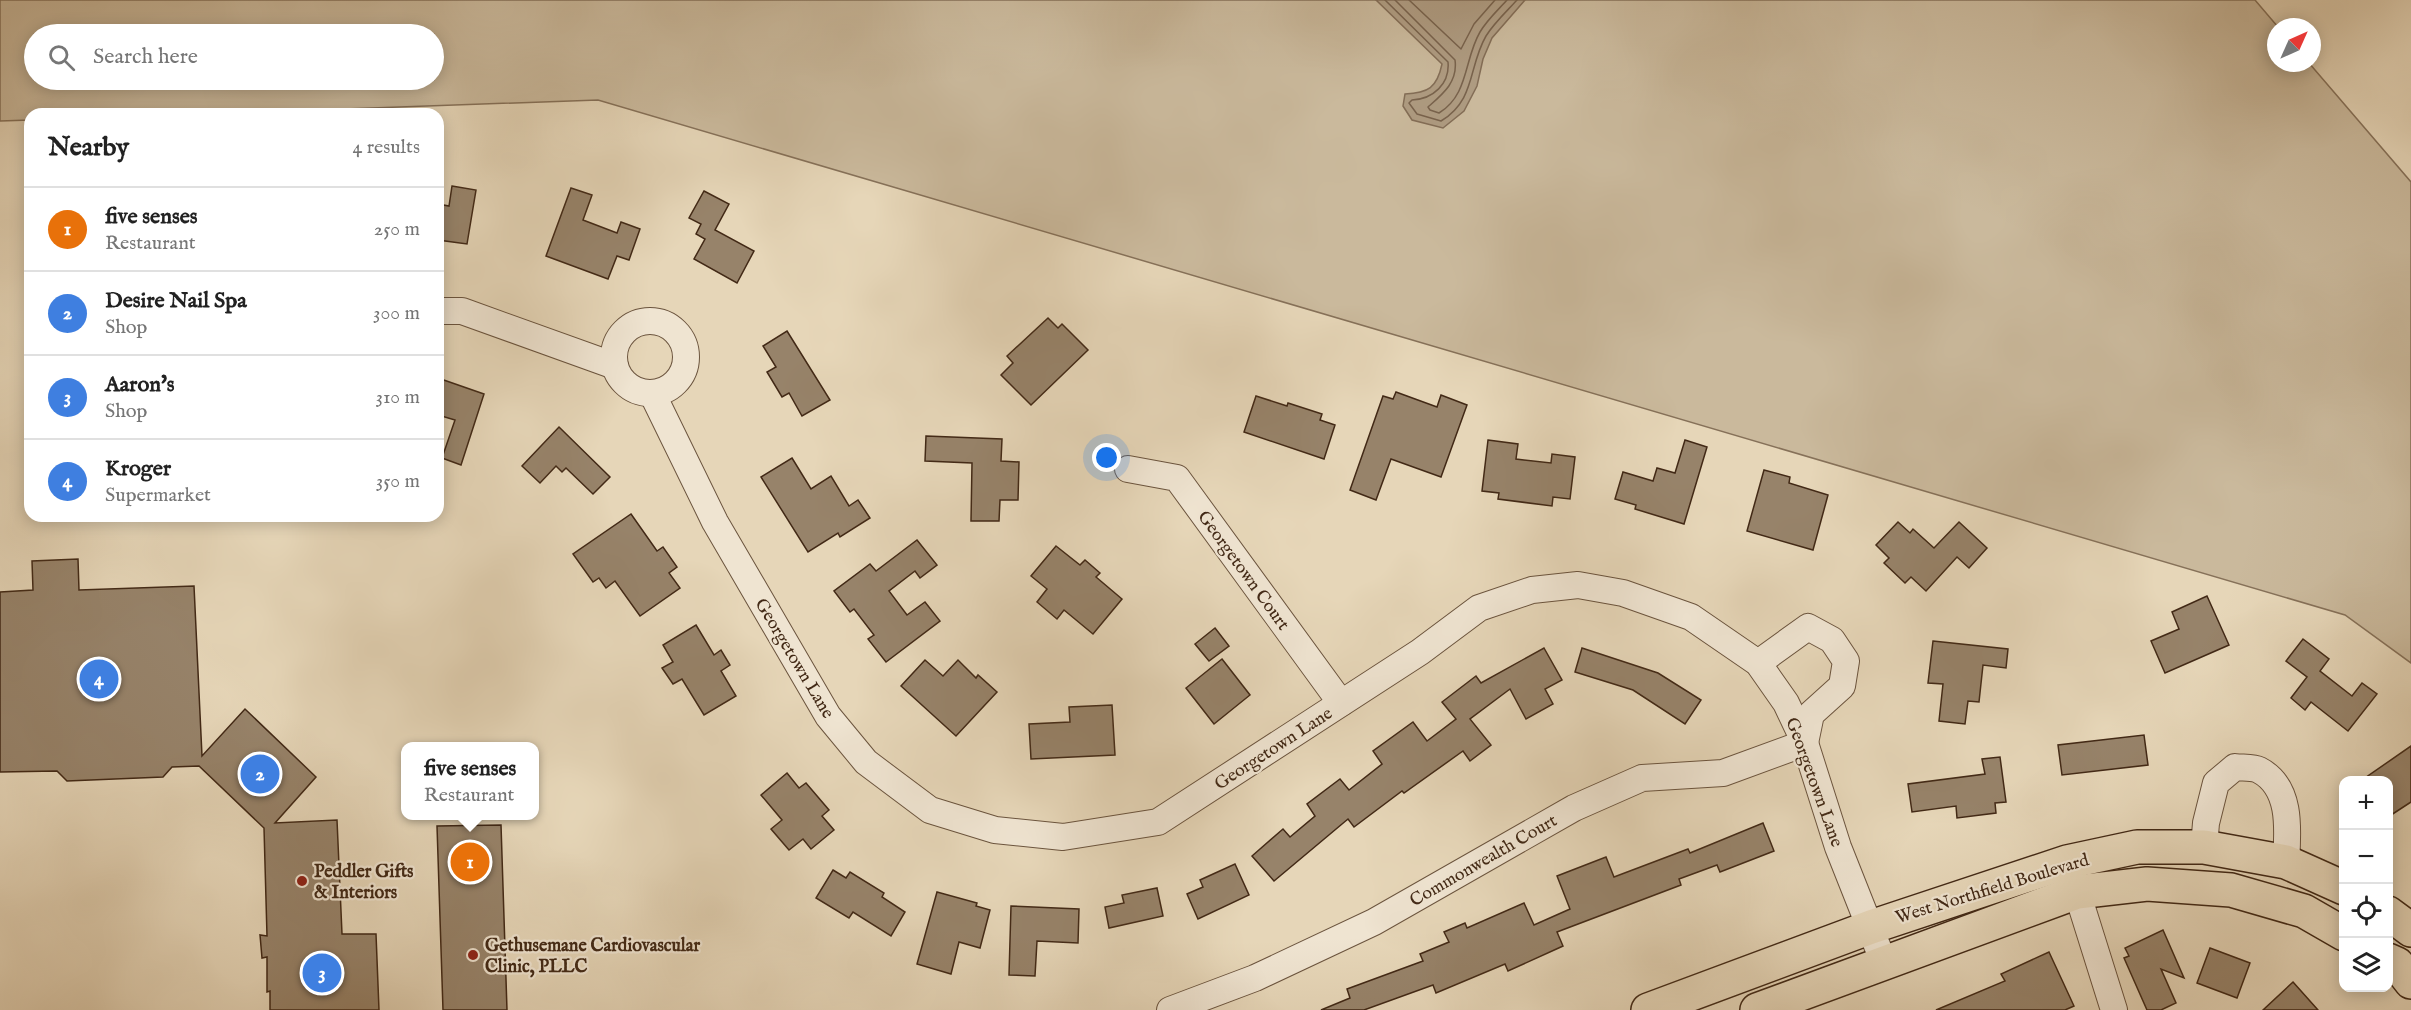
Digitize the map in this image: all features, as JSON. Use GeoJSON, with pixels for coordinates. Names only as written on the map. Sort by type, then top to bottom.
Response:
{"type":"FeatureCollection","features":[{"type":"Feature","properties":{"kind":"main road","name":"West Northfield Boulevard"},"geometry":{"type":"LineString","coordinates":[[1757,1010],[1884,963],[2137,847],[2204,847],[2286,862],[2339,886]]}},
{"type":"Feature","properties":{"kind":"main road","name":"West Northfield Boulevard"},"geometry":{"type":"LineString","coordinates":[[1648,1010],[1871,927],[2072,877],[2230,890],[2304,911],[2339,932]]}},
{"type":"Feature","properties":{"kind":"main road"},"geometry":{"type":"LineString","coordinates":[[2393,917],[2411,930]]}},
{"type":"Feature","properties":{"kind":"main road"},"geometry":{"type":"LineString","coordinates":[[2393,962],[2411,982]]}},
{"type":"Feature","properties":{"kind":"street"},"geometry":{"type":"LineString","coordinates":[[444,311],[462,311],[615,366]]}},
{"type":"Feature","properties":{"kind":"street"},"geometry":{"type":"LineString","coordinates":[[644,321],[656,321],[668,325],[677,333],[686,354],[685,366],[680,377],[672,386],[652,393],[638,391],[628,386],[620,377],[615,366],[616,342],[628,328],[644,321]]}},
{"type":"Feature","properties":{"kind":"street","name":"Georgetown Lane"},"geometry":{"type":"LineString","coordinates":[[652,393],[715,522],[828,716],[866,762],[930,810],[995,830],[1063,837],[1158,822],[1420,652],[1479,608],[1532,590],[1578,585],[1623,593],[1691,617],[1758,663],[1786,703],[1805,743],[1838,847],[1884,963]]}},
{"type":"Feature","properties":{"kind":"street","name":"Georgetown Court"},"geometry":{"type":"LineString","coordinates":[[1128,469],[1177,478],[1341,703]]}},
{"type":"Feature","properties":{"kind":"street"},"geometry":{"type":"LineString","coordinates":[[1758,663],[1808,627],[1832,640],[1846,661],[1842,686],[1811,714],[1805,743]]}},
{"type":"Feature","properties":{"kind":"street","name":"Commonwealth Court"},"geometry":{"type":"LineString","coordinates":[[1170,1010],[1255,978],[1374,922],[1574,808],[1642,778],[1723,773],[1805,743]]}},
{"type":"Feature","properties":{"kind":"street"},"geometry":{"type":"LineString","coordinates":[[2204,847],[2206,823],[2216,783],[2235,767],[2258,769],[2277,785],[2285,805],[2288,832],[2286,862]]}},
{"type":"Feature","properties":{"kind":"street"},"geometry":{"type":"LineString","coordinates":[[2072,877],[2114,1010]]}},
{"type":"Feature","properties":{"kind":"shaded area"},"geometry":{"type":"Polygon","coordinates":[[[0,0],[2255,0],[2270,18],[2267,18],[2267,72],[2317,72],[2411,182],[2411,663],[2345,615],[598,100],[372,108],[24,108],[24,120],[0,121],[0,0]]]}},
{"type":"Feature","properties":{"kind":"water"},"geometry":{"type":"Polygon","coordinates":[[[1376,0],[1525,0],[1492,38],[1483,59],[1477,86],[1464,111],[1443,128],[1412,120],[1403,106],[1405,94],[1420,92],[1434,84],[1442,64],[1376,0]]]}},
{"type":"Feature","properties":{"kind":"building"},"geometry":{"type":"Polygon","coordinates":[[[452,186],[476,190],[467,244],[444,241],[444,205],[449,206],[452,186]]]}},
{"type":"Feature","properties":{"kind":"building"},"geometry":{"type":"Polygon","coordinates":[[[571,188],[592,195],[583,220],[617,233],[621,222],[640,229],[629,260],[617,256],[608,279],[546,256],[571,188]]]}},
{"type":"Feature","properties":{"kind":"building"},"geometry":{"type":"Polygon","coordinates":[[[704,191],[729,204],[715,230],[754,251],[737,283],[694,259],[705,239],[696,234],[701,224],[689,218],[704,191]]]}},
{"type":"Feature","properties":{"kind":"building"},"geometry":{"type":"Polygon","coordinates":[[[1048,318],[1058,328],[1062,324],[1088,350],[1031,405],[1001,375],[1013,363],[1007,356],[1048,318]]]}},
{"type":"Feature","properties":{"kind":"building"},"geometry":{"type":"Polygon","coordinates":[[[787,331],[830,400],[802,416],[789,393],[782,397],[767,372],[776,367],[763,346],[787,331]]]}},
{"type":"Feature","properties":{"kind":"building"},"geometry":{"type":"Polygon","coordinates":[[[444,380],[484,394],[461,465],[444,459],[455,420],[444,417],[444,380]]]}},
{"type":"Feature","properties":{"kind":"building"},"geometry":{"type":"Polygon","coordinates":[[[1396,392],[1437,407],[1441,395],[1467,405],[1441,477],[1391,459],[1376,500],[1350,490],[1383,396],[1393,399],[1396,392]]]}},
{"type":"Feature","properties":{"kind":"building"},"geometry":{"type":"Polygon","coordinates":[[[1256,396],[1322,414],[1320,420],[1335,425],[1324,459],[1244,432],[1256,396]]]}},
{"type":"Feature","properties":{"kind":"building"},"geometry":{"type":"Polygon","coordinates":[[[559,427],[610,477],[593,494],[566,468],[562,472],[556,466],[540,483],[522,466],[559,427]]]}},
{"type":"Feature","properties":{"kind":"building"},"geometry":{"type":"Polygon","coordinates":[[[926,436],[1002,439],[1001,461],[1019,462],[1018,500],[1000,500],[999,521],[971,521],[972,463],[925,461],[926,436]]]}},
{"type":"Feature","properties":{"kind":"building"},"geometry":{"type":"Polygon","coordinates":[[[1488,440],[1518,444],[1516,459],[1551,463],[1552,454],[1575,457],[1570,499],[1553,497],[1552,506],[1498,499],[1499,493],[1482,491],[1488,440]]]}},
{"type":"Feature","properties":{"kind":"building"},"geometry":{"type":"Polygon","coordinates":[[[1685,440],[1707,447],[1684,524],[1635,509],[1636,505],[1615,499],[1623,472],[1653,481],[1657,468],[1675,473],[1685,440]]]}},
{"type":"Feature","properties":{"kind":"building"},"geometry":{"type":"Polygon","coordinates":[[[792,458],[811,489],[831,476],[849,506],[858,500],[870,518],[840,537],[838,533],[808,552],[761,477],[792,458]]]}},
{"type":"Feature","properties":{"kind":"building"},"geometry":{"type":"Polygon","coordinates":[[[1764,470],[1790,477],[1789,483],[1828,495],[1813,550],[1747,531],[1764,470]]]}},
{"type":"Feature","properties":{"kind":"building"},"geometry":{"type":"Polygon","coordinates":[[[631,514],[657,551],[663,547],[677,567],[669,573],[680,588],[640,616],[615,581],[606,588],[599,578],[593,582],[573,554],[631,514]]]}},
{"type":"Feature","properties":{"kind":"building"},"geometry":{"type":"Polygon","coordinates":[[[1898,522],[1910,533],[1913,529],[1934,548],[1959,522],[1987,548],[1969,568],[1957,557],[1926,591],[1911,577],[1905,583],[1884,563],[1889,558],[1876,545],[1898,522]]]}},
{"type":"Feature","properties":{"kind":"building"},"geometry":{"type":"Polygon","coordinates":[[[917,540],[937,565],[920,578],[915,571],[889,591],[907,615],[925,602],[940,621],[886,662],[868,639],[874,635],[854,609],[850,612],[834,591],[870,564],[876,571],[917,540]]]}},
{"type":"Feature","properties":{"kind":"building"},"geometry":{"type":"Polygon","coordinates":[[[1056,546],[1080,565],[1085,560],[1100,573],[1096,577],[1122,599],[1093,634],[1064,610],[1057,619],[1037,602],[1047,589],[1031,576],[1056,546]]]}},
{"type":"Feature","properties":{"kind":"building"},"geometry":{"type":"Polygon","coordinates":[[[78,559],[79,590],[194,586],[202,756],[245,709],[316,777],[275,823],[337,820],[342,934],[376,934],[379,1010],[270,1010],[270,991],[267,992],[267,957],[262,958],[260,935],[267,936],[264,828],[199,766],[172,767],[163,777],[67,781],[57,771],[0,772],[0,592],[33,590],[32,561],[78,559]]]}},
{"type":"Feature","properties":{"kind":"building"},"geometry":{"type":"Polygon","coordinates":[[[2207,596],[2229,645],[2165,673],[2151,641],[2179,629],[2172,612],[2207,596]]]}},
{"type":"Feature","properties":{"kind":"building"},"geometry":{"type":"Polygon","coordinates":[[[696,625],[714,655],[721,650],[730,665],[721,671],[736,696],[704,715],[682,679],[673,684],[662,668],[673,662],[663,645],[696,625]]]}},
{"type":"Feature","properties":{"kind":"building"},"geometry":{"type":"Polygon","coordinates":[[[1215,628],[1229,646],[1209,661],[1195,644],[1215,628]]]}},
{"type":"Feature","properties":{"kind":"building"},"geometry":{"type":"Polygon","coordinates":[[[2303,639],[2329,659],[2320,671],[2352,696],[2362,683],[2377,694],[2348,731],[2311,702],[2305,710],[2291,698],[2307,677],[2286,661],[2303,639]]]}},
{"type":"Feature","properties":{"kind":"building"},"geometry":{"type":"Polygon","coordinates":[[[1933,641],[2008,649],[2006,668],[1983,665],[1979,702],[1968,701],[1965,724],[1939,721],[1943,684],[1928,683],[1933,641]]]}},
{"type":"Feature","properties":{"kind":"building"},"geometry":{"type":"Polygon","coordinates":[[[1544,648],[1562,680],[1545,689],[1553,704],[1526,719],[1510,689],[1470,719],[1491,745],[1470,761],[1463,751],[1404,793],[1402,791],[1354,827],[1348,819],[1274,881],[1252,856],[1283,829],[1290,837],[1315,816],[1307,804],[1340,779],[1349,790],[1382,764],[1373,751],[1413,722],[1427,741],[1456,719],[1442,702],[1476,676],[1481,683],[1544,648]]]}},
{"type":"Feature","properties":{"kind":"building"},"geometry":{"type":"Polygon","coordinates":[[[1582,648],[1658,673],[1701,700],[1685,724],[1633,690],[1575,672],[1582,648]]]}},
{"type":"Feature","properties":{"kind":"building"},"geometry":{"type":"Polygon","coordinates":[[[1222,659],[1250,695],[1214,724],[1186,688],[1222,659]]]}},
{"type":"Feature","properties":{"kind":"building"},"geometry":{"type":"Polygon","coordinates":[[[925,660],[943,676],[958,660],[976,678],[978,675],[997,692],[956,736],[901,686],[925,660]]]}},
{"type":"Feature","properties":{"kind":"building"},"geometry":{"type":"Polygon","coordinates":[[[1112,705],[1115,755],[1031,759],[1029,724],[1070,722],[1069,707],[1112,705]]]}},
{"type":"Feature","properties":{"kind":"building"},"geometry":{"type":"Polygon","coordinates":[[[2144,735],[2148,765],[2062,775],[2058,745],[2144,735]]]}},
{"type":"Feature","properties":{"kind":"building"},"geometry":{"type":"Polygon","coordinates":[[[2411,746],[2411,802],[2393,814],[2393,776],[2368,776],[2411,746]]]}},
{"type":"Feature","properties":{"kind":"building"},"geometry":{"type":"Polygon","coordinates":[[[2000,757],[2006,802],[1995,803],[1996,813],[1957,818],[1956,806],[1912,812],[1908,784],[1985,774],[1982,759],[2000,757]]]}},
{"type":"Feature","properties":{"kind":"building"},"geometry":{"type":"Polygon","coordinates":[[[787,773],[799,788],[806,783],[829,810],[822,816],[834,830],[811,849],[803,839],[789,850],[771,829],[782,820],[761,795],[787,773]]]}},
{"type":"Feature","properties":{"kind":"building"},"geometry":{"type":"Polygon","coordinates":[[[1763,823],[1774,851],[1720,872],[1717,865],[1679,879],[1681,885],[1557,932],[1563,946],[1508,971],[1505,964],[1436,993],[1433,985],[1364,1010],[1321,1010],[1350,998],[1347,989],[1423,961],[1420,954],[1449,942],[1444,932],[1465,923],[1467,928],[1524,903],[1534,925],[1570,909],[1557,876],[1606,857],[1614,877],[1688,849],[1690,853],[1763,823]]]}},
{"type":"Feature","properties":{"kind":"building"},"geometry":{"type":"Polygon","coordinates":[[[501,825],[507,1010],[443,1010],[437,826],[501,825]]]}},
{"type":"Feature","properties":{"kind":"building"},"geometry":{"type":"Polygon","coordinates":[[[1235,864],[1249,895],[1198,919],[1187,894],[1203,887],[1200,880],[1235,864]]]}},
{"type":"Feature","properties":{"kind":"building"},"geometry":{"type":"Polygon","coordinates":[[[833,870],[846,878],[850,872],[884,893],[882,897],[905,912],[891,936],[853,912],[849,918],[816,898],[833,870]]]}},
{"type":"Feature","properties":{"kind":"building"},"geometry":{"type":"Polygon","coordinates":[[[1157,888],[1163,916],[1109,928],[1105,907],[1124,903],[1122,895],[1157,888]]]}},
{"type":"Feature","properties":{"kind":"building"},"geometry":{"type":"Polygon","coordinates":[[[937,892],[977,903],[976,906],[990,910],[980,948],[959,942],[951,974],[917,964],[937,892]]]}},
{"type":"Feature","properties":{"kind":"building"},"geometry":{"type":"Polygon","coordinates":[[[1011,906],[1079,909],[1078,943],[1037,941],[1035,976],[1009,975],[1011,906]]]}},
{"type":"Feature","properties":{"kind":"building"},"geometry":{"type":"Polygon","coordinates":[[[2163,930],[2184,978],[2161,969],[2176,1003],[2161,1010],[2147,1010],[2124,958],[2129,956],[2125,948],[2163,930]]]}},
{"type":"Feature","properties":{"kind":"building"},"geometry":{"type":"Polygon","coordinates":[[[2210,948],[2250,963],[2237,998],[2197,983],[2210,948]]]}},
{"type":"Feature","properties":{"kind":"building"},"geometry":{"type":"Polygon","coordinates":[[[2049,952],[2074,1006],[2065,1010],[1936,1010],[2005,981],[2001,974],[2049,952]]]}},
{"type":"Feature","properties":{"kind":"building"},"geometry":{"type":"Polygon","coordinates":[[[2293,982],[2318,1010],[2263,1010],[2293,982]]]}},
{"type":"Feature","properties":{"kind":"place","name":"Kroger"},"geometry":{"type":"Point","coordinates":[99,679]}},
{"type":"Feature","properties":{"kind":"place","name":"Desire Nail Spa"},"geometry":{"type":"Point","coordinates":[260,774]}},
{"type":"Feature","properties":{"kind":"place","name":"five senses"},"geometry":{"type":"Point","coordinates":[470,862]}},
{"type":"Feature","properties":{"kind":"place","name":"Peddler Gifts & Interiors"},"geometry":{"type":"Point","coordinates":[302,881]}},
{"type":"Feature","properties":{"kind":"place","name":"Gethusemane Cardiovascular Clinic, PLLC"},"geometry":{"type":"Point","coordinates":[473,955]}},
{"type":"Feature","properties":{"kind":"place","name":"Aaron's"},"geometry":{"type":"Point","coordinates":[322,973]}}]}
